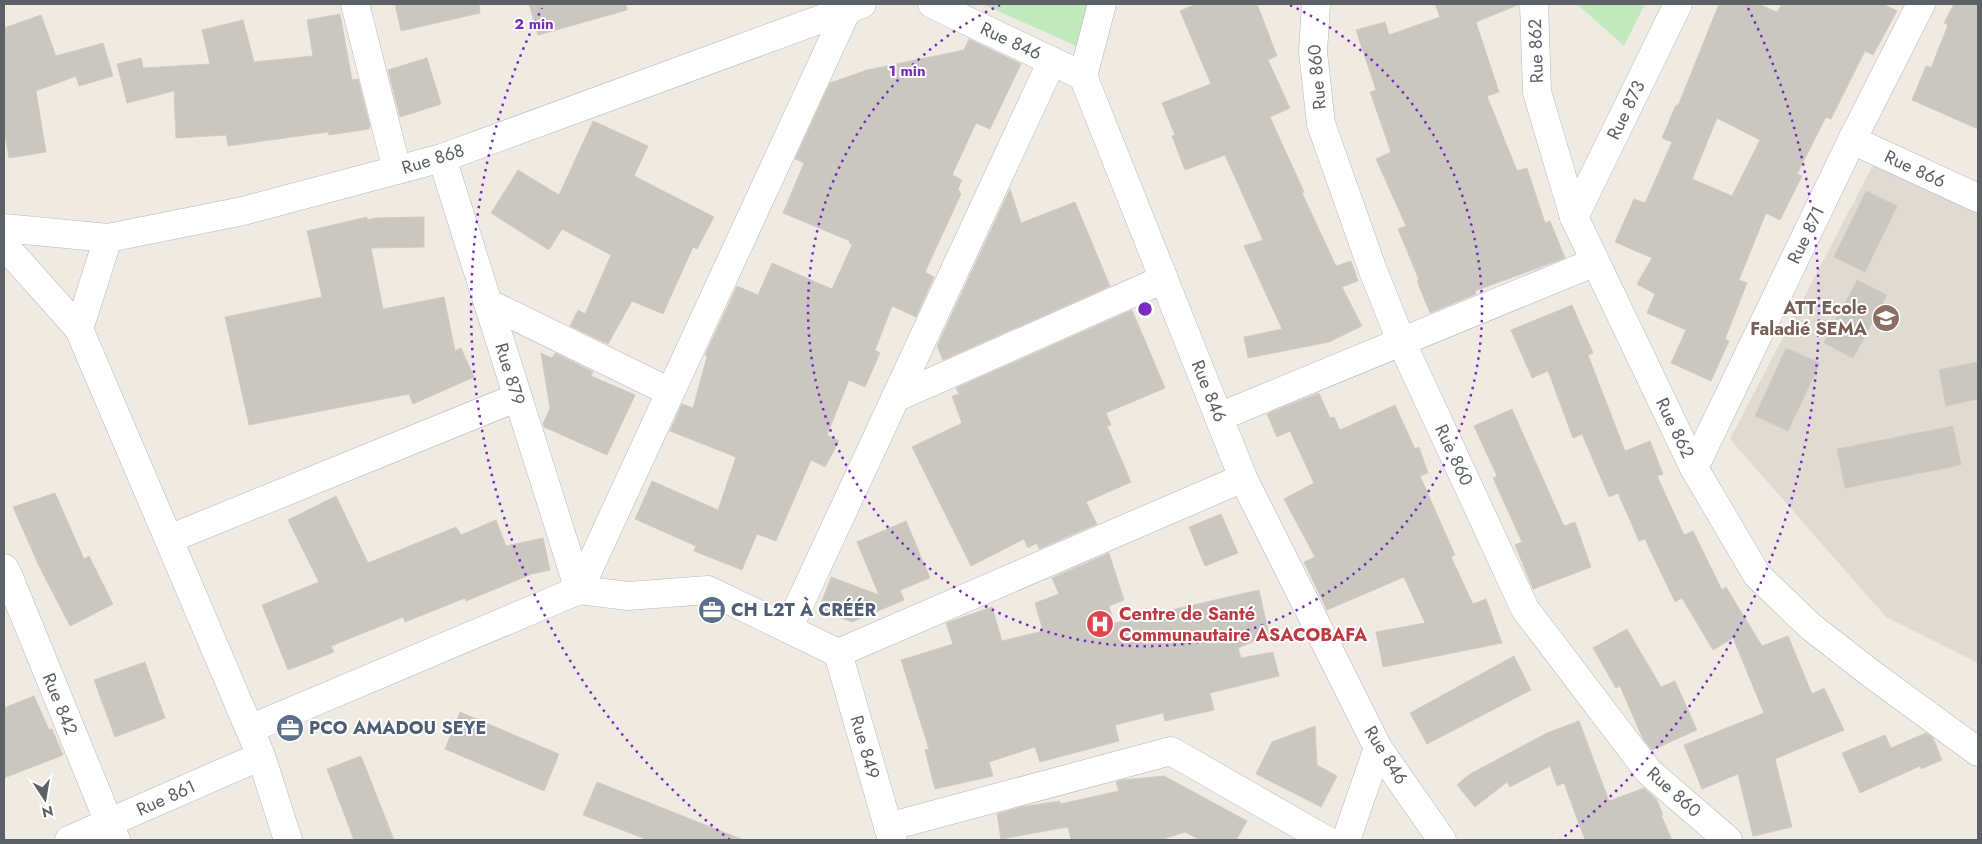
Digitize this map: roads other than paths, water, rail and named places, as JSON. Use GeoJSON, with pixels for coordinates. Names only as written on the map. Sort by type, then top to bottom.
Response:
{"type":"FeatureCollection","features":[{"type":"Feature","properties":{"kind":"street"},"geometry":{"type":"LineString","coordinates":[[355,4],[397,170]]}},
{"type":"Feature","properties":{"kind":"street","name":"Rue 846"},"geometry":{"type":"LineString","coordinates":[[932,4],[1084,76],[1243,478],[1378,748],[1442,840]]}},
{"type":"Feature","properties":{"kind":"street"},"geometry":{"type":"LineString","coordinates":[[1084,76],[1102,4]]}},
{"type":"Feature","properties":{"kind":"street","name":"Rue 860"},"geometry":{"type":"LineString","coordinates":[[1316,4],[1312,52],[1321,124],[1372,268],[1401,341],[1525,609],[1649,772],[1728,840]]}},
{"type":"Feature","properties":{"kind":"street","name":"Rue 862"},"geometry":{"type":"LineString","coordinates":[[1534,4],[1537,92],[1574,217],[1694,468],[1757,575],[1810,626],[1978,752]]}},
{"type":"Feature","properties":{"kind":"street","name":"Rue 873"},"geometry":{"type":"LineString","coordinates":[[1574,217],[1678,4]]}},
{"type":"Feature","properties":{"kind":"street","name":"Rue 871"},"geometry":{"type":"LineString","coordinates":[[1694,468],[1852,140],[1922,4]]}},
{"type":"Feature","properties":{"kind":"street"},"geometry":{"type":"LineString","coordinates":[[579,590],[670,392],[854,7]]}},
{"type":"Feature","properties":{"kind":"street","name":"Rue 868"},"geometry":{"type":"LineString","coordinates":[[4,228],[108,238],[243,211],[442,158],[854,7]]}},
{"type":"Feature","properties":{"kind":"street"},"geometry":{"type":"LineString","coordinates":[[788,629],[1052,61]]}},
{"type":"Feature","properties":{"kind":"street","name":"Rue 866"},"geometry":{"type":"LineString","coordinates":[[1852,140],[1978,198]]}},
{"type":"Feature","properties":{"kind":"street","name":"Rue 879"},"geometry":{"type":"LineString","coordinates":[[442,158],[579,590]]}},
{"type":"Feature","properties":{"kind":"street"},"geometry":{"type":"LineString","coordinates":[[80,329],[108,238]]}},
{"type":"Feature","properties":{"kind":"street"},"geometry":{"type":"LineString","coordinates":[[4,245],[80,329],[261,756],[288,840]]}},
{"type":"Feature","properties":{"kind":"street"},"geometry":{"type":"LineString","coordinates":[[1218,417],[1595,262]]}},
{"type":"Feature","properties":{"kind":"street"},"geometry":{"type":"LineString","coordinates":[[895,398],[1164,279]]}},
{"type":"Feature","properties":{"kind":"street"},"geometry":{"type":"LineString","coordinates":[[488,303],[670,392]]}},
{"type":"Feature","properties":{"kind":"street"},"geometry":{"type":"LineString","coordinates":[[169,539],[518,397]]}},
{"type":"Feature","properties":{"kind":"street"},"geometry":{"type":"LineString","coordinates":[[250,729],[579,590],[628,596],[708,590],[838,653],[1243,478]]}},
{"type":"Feature","properties":{"kind":"street","name":"Rue 842"},"geometry":{"type":"LineString","coordinates":[[4,568],[112,832]]}},
{"type":"Feature","properties":{"kind":"street","name":"Rue 849"},"geometry":{"type":"LineString","coordinates":[[838,653],[890,834]]}},
{"type":"Feature","properties":{"kind":"street"},"geometry":{"type":"LineString","coordinates":[[1346,840],[1378,748]]}},
{"type":"Feature","properties":{"kind":"street"},"geometry":{"type":"LineString","coordinates":[[890,834],[1171,752],[1326,840]]}},
{"type":"Feature","properties":{"kind":"street","name":"Rue 861"},"geometry":{"type":"LineString","coordinates":[[69,840],[112,832],[261,756]]}},
{"type":"Feature","properties":{"kind":"place","name":"ATT Ecole Faladié SEMA"},"geometry":{"type":"Point","coordinates":[1886,318]}},
{"type":"Feature","properties":{"kind":"place","name":"CH L2T À CRÉÉR"},"geometry":{"type":"Point","coordinates":[712,610]}},
{"type":"Feature","properties":{"kind":"place","name":"Centre de Santé Communautaire ASACOBAFA"},"geometry":{"type":"Point","coordinates":[1100,624]}},
{"type":"Feature","properties":{"kind":"place","name":"PCO AMADOU SEYE"},"geometry":{"type":"Point","coordinates":[290,728]}}]}
